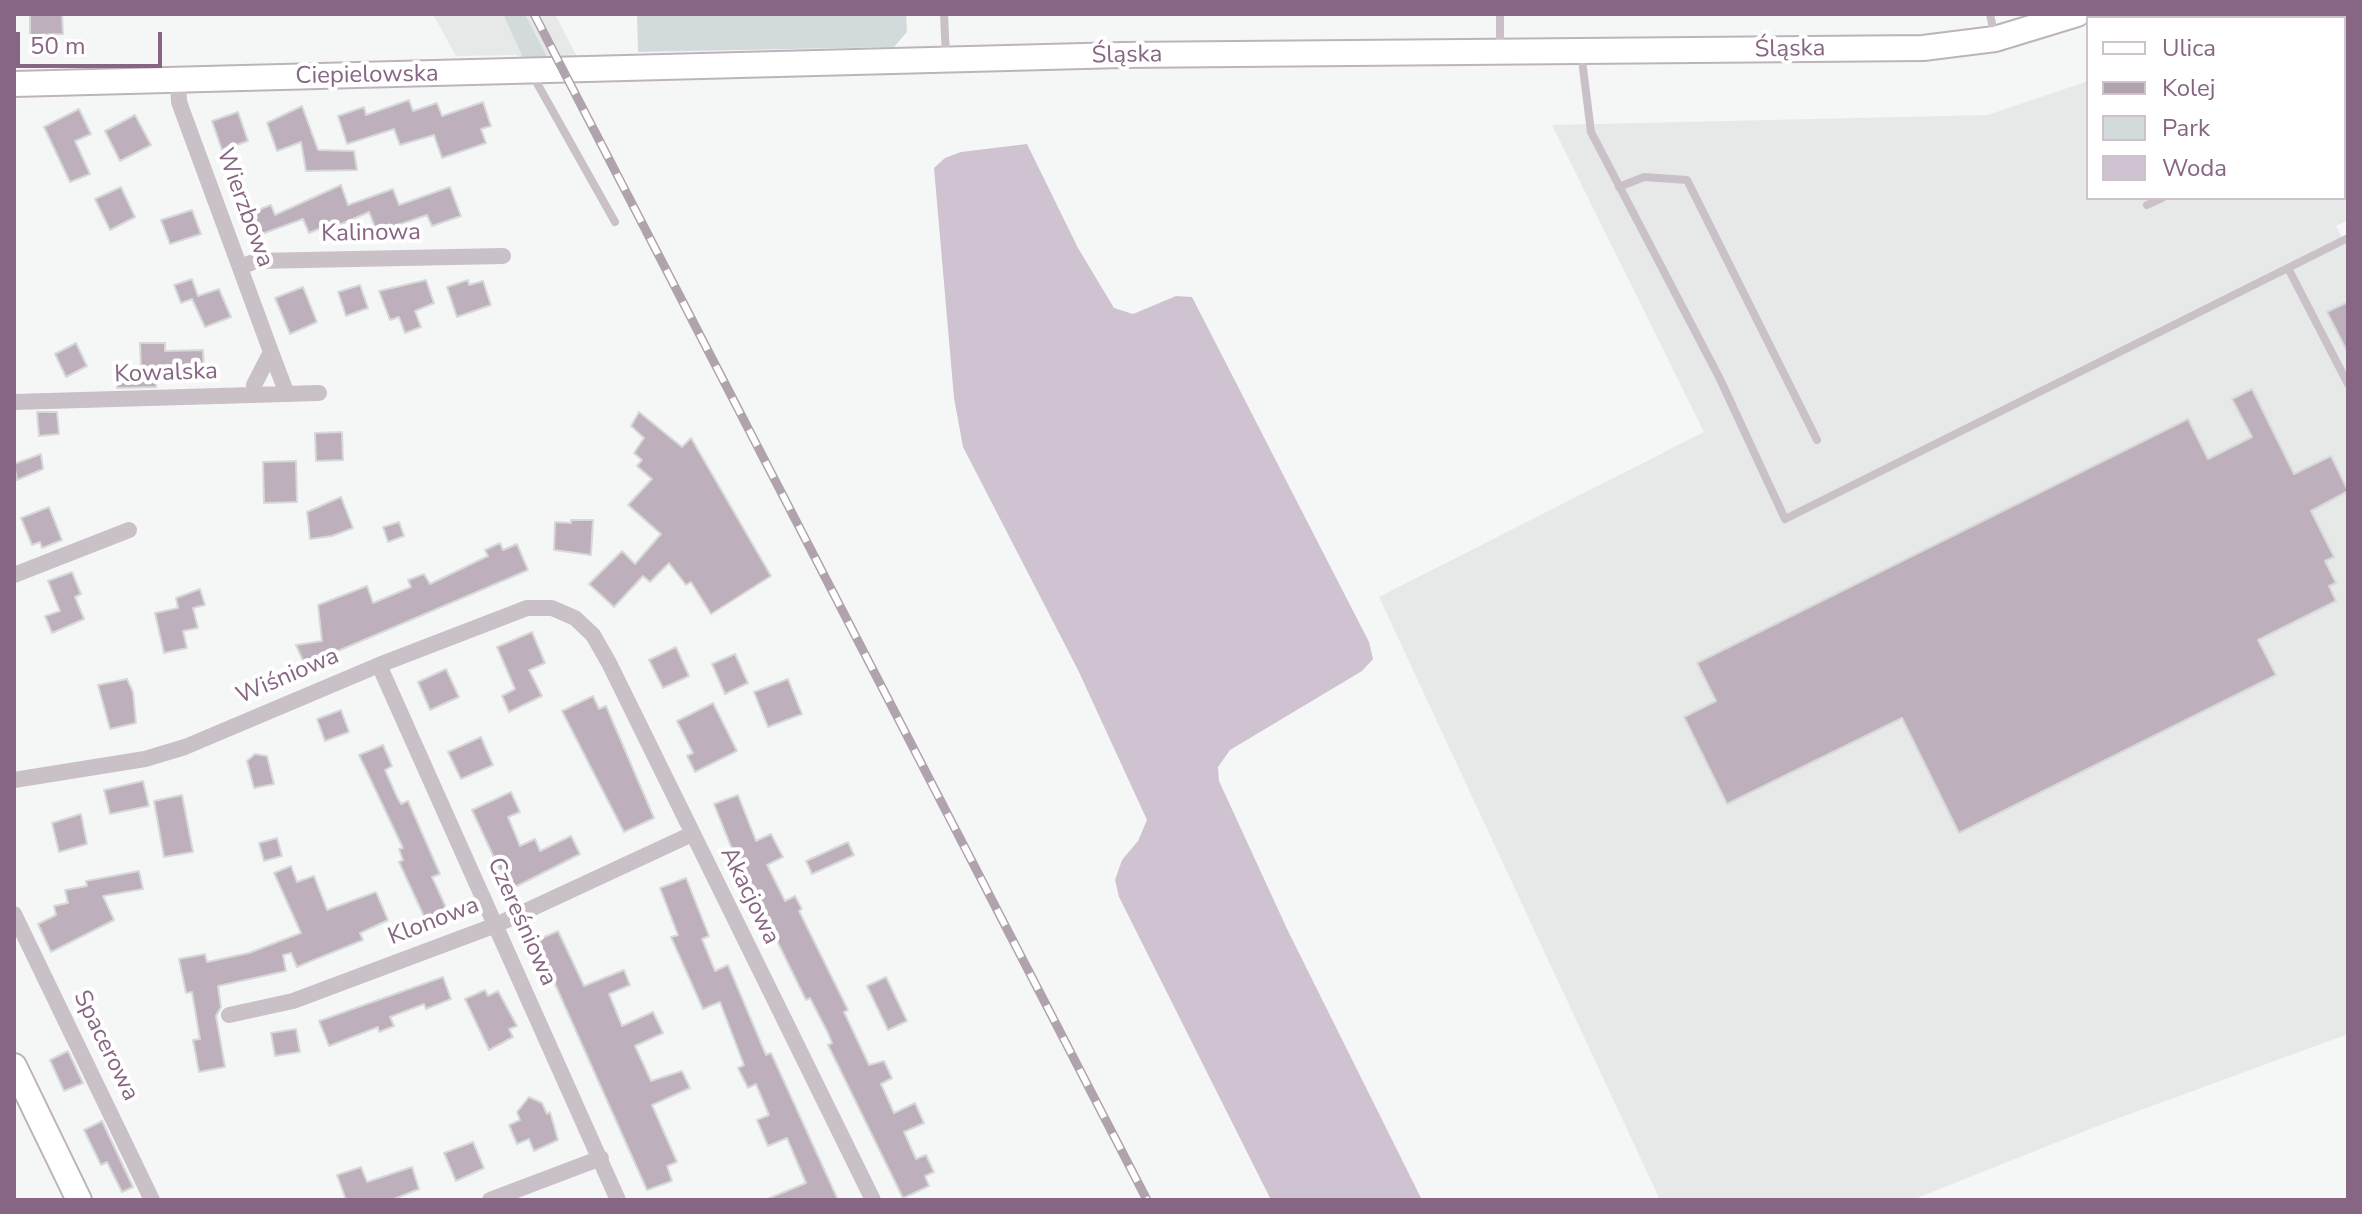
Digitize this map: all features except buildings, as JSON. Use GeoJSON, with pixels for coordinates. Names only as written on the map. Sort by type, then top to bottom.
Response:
{"type":"FeatureCollection","features":[{"type":"Feature","properties":{"kind":"street","name":"Śląska"},"geometry":{"type":"LineString","coordinates":[[576,70],[946,59],[1923,48],[1995,39],[2077,14]]}},
{"type":"Feature","properties":{"kind":"street","name":"Ciepielowska"},"geometry":{"type":"LineString","coordinates":[[14,84],[576,70]]}},
{"type":"Feature","properties":{"kind":"street","name":"Wierzbowa"},"geometry":{"type":"LineString","coordinates":[[178,80],[179,102],[287,394]]}},
{"type":"Feature","properties":{"kind":"street","name":"Kalinowa"},"geometry":{"type":"LineString","coordinates":[[240,267],[256,261],[503,256]]}},
{"type":"Feature","properties":{"kind":"street"},"geometry":{"type":"LineString","coordinates":[[254,395],[254,385],[271,352]]}},
{"type":"Feature","properties":{"kind":"street","name":"Kowalska"},"geometry":{"type":"LineString","coordinates":[[14,402],[319,393]]}},
{"type":"Feature","properties":{"kind":"street"},"geometry":{"type":"LineString","coordinates":[[14,575],[129,530]]}},
{"type":"Feature","properties":{"kind":"street","name":"Wiśniowa"},"geometry":{"type":"LineString","coordinates":[[14,780],[159,756],[527,608],[552,608],[575,618]]}},
{"type":"Feature","properties":{"kind":"street","name":"Akacjowa"},"geometry":{"type":"LineString","coordinates":[[575,618],[593,635],[609,663],[873,1200]]}},
{"type":"Feature","properties":{"kind":"street","name":"Czereśniowa"},"geometry":{"type":"LineString","coordinates":[[379,665],[618,1200]]}},
{"type":"Feature","properties":{"kind":"street","name":"Klonowa"},"geometry":{"type":"LineString","coordinates":[[229,1015],[293,1001],[496,925],[692,834]]}},
{"type":"Feature","properties":{"kind":"street","name":"Spacerowa"},"geometry":{"type":"LineString","coordinates":[[14,914],[152,1200]]}},
{"type":"Feature","properties":{"kind":"street"},"geometry":{"type":"LineString","coordinates":[[14,1066],[79,1200]]}},
{"type":"Feature","properties":{"kind":"street"},"geometry":{"type":"LineString","coordinates":[[490,1200],[601,1158]]}},
{"type":"Feature","properties":{"kind":"lane"},"geometry":{"type":"LineString","coordinates":[[944,14],[946,59]]}},
{"type":"Feature","properties":{"kind":"lane"},"geometry":{"type":"LineString","coordinates":[[1500,14],[1500,53]]}},
{"type":"Feature","properties":{"kind":"lane"},"geometry":{"type":"LineString","coordinates":[[1990,14],[1995,39]]}},
{"type":"Feature","properties":{"kind":"lane"},"geometry":{"type":"LineString","coordinates":[[1581,51],[1584,100],[1591,132],[1720,379],[1785,519],[2348,238]]}},
{"type":"Feature","properties":{"kind":"lane"},"geometry":{"type":"LineString","coordinates":[[531,71],[615,222]]}},
{"type":"Feature","properties":{"kind":"lane"},"geometry":{"type":"LineString","coordinates":[[1619,187],[1644,177],[1687,180],[1817,440]]}},
{"type":"Feature","properties":{"kind":"lane"},"geometry":{"type":"LineString","coordinates":[[2147,205],[2158,200]]}},
{"type":"Feature","properties":{"kind":"lane"},"geometry":{"type":"LineString","coordinates":[[2288,268],[2348,384]]}},
{"type":"Feature","properties":{"kind":"shaded area"},"geometry":{"type":"Polygon","coordinates":[[[433,14],[503,14],[523,58],[516,55],[456,56],[433,14]]]}},
{"type":"Feature","properties":{"kind":"shaded area"},"geometry":{"type":"Polygon","coordinates":[[[525,14],[555,14],[580,63],[551,64],[525,14]]]}},
{"type":"Feature","properties":{"kind":"shaded area"},"geometry":{"type":"Polygon","coordinates":[[[2348,14],[2348,84],[2346,16],[2322,16],[2348,14]]]}},
{"type":"Feature","properties":{"kind":"shaded area"},"geometry":{"type":"Polygon","coordinates":[[[2086,82],[2086,200],[2346,200],[2346,157],[2348,161],[2348,220],[2336,226],[2348,249],[2348,1034],[2100,1125],[1912,1200],[1660,1200],[1379,597],[1704,432],[1552,125],[1988,115],[2086,82]]]}},
{"type":"Feature","properties":{"kind":"green space"},"geometry":{"type":"Polygon","coordinates":[[[503,14],[525,14],[551,64],[523,58],[503,14]]]}},
{"type":"Feature","properties":{"kind":"green space"},"geometry":{"type":"Polygon","coordinates":[[[637,14],[906,14],[907,32],[894,47],[638,52],[637,14]]]}},
{"type":"Feature","properties":{"kind":"water"},"geometry":{"type":"Polygon","coordinates":[[[1027,144],[1078,248],[1114,308],[1133,314],[1176,296],[1192,297],[1369,642],[1373,659],[1362,671],[1230,750],[1218,767],[1219,781],[1288,931],[1422,1200],[1271,1200],[1119,897],[1115,880],[1122,860],[1138,841],[1147,820],[1078,670],[963,447],[954,398],[934,168],[945,158],[961,152],[1027,144]]]}},
{"type":"Feature","properties":{"kind":"railway"},"geometry":{"type":"LineString","coordinates":[[534,14],[1147,1200]]}}]}
